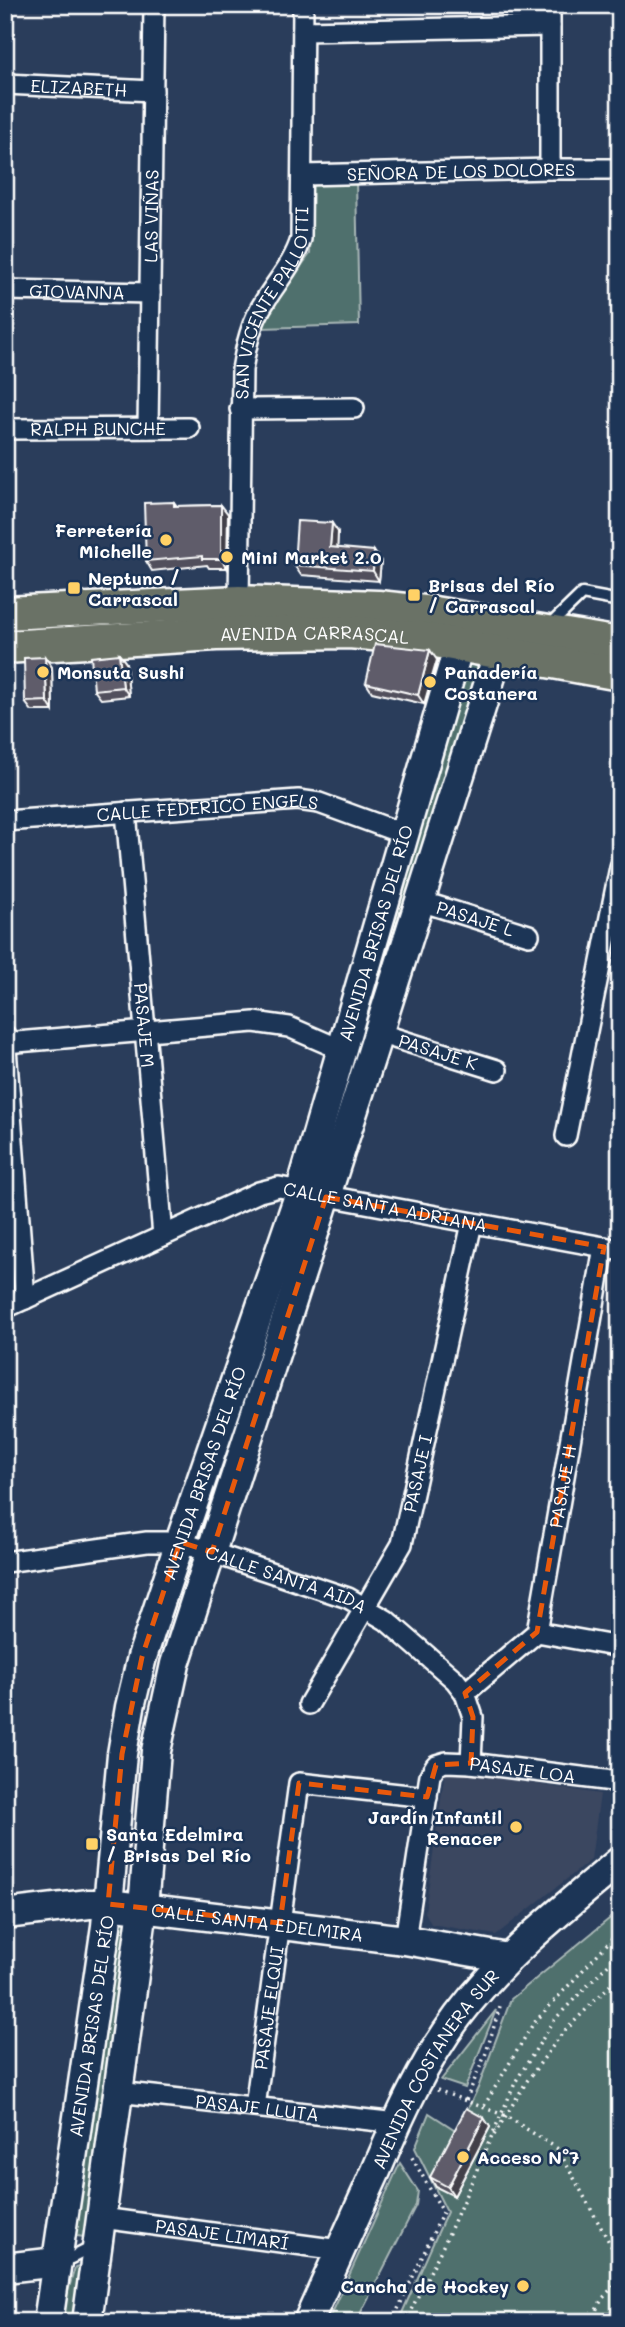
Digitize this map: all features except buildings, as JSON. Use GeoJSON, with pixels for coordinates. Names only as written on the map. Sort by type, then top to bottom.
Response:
{"type":"FeatureCollection","features":[{"type":"Feature","properties":{"kind":"main road","name":"AVENIDA CARRASCAL"},"geometry":{"type":"LineString","coordinates":[[5,613],[239,602],[378,607],[620,644]]}},
{"type":"Feature","properties":{"kind":"main road"},"geometry":{"type":"LineString","coordinates":[[215,634],[232,622],[239,602]]}},
{"type":"Feature","properties":{"kind":"main road","name":"AVENIDA CARRASCAL"},"geometry":{"type":"LineString","coordinates":[[5,647],[215,634],[384,633],[620,674]]}},
{"type":"Feature","properties":{"kind":"street","name":"LAS VIÑAS"},"geometry":{"type":"LineString","coordinates":[[148,428],[154,5]]}},
{"type":"Feature","properties":{"kind":"street","name":"SAN VICENTE PALLOTTI"},"geometry":{"type":"LineString","coordinates":[[239,602],[242,370],[252,327],[264,303],[295,257],[302,230],[303,5]]}},
{"type":"Feature","properties":{"kind":"street"},"geometry":{"type":"LineString","coordinates":[[550,5],[550,169]]}},
{"type":"Feature","properties":{"kind":"street"},"geometry":{"type":"LineString","coordinates":[[303,31],[550,26]]}},
{"type":"Feature","properties":{"kind":"street","name":"ELIZABETH"},"geometry":{"type":"LineString","coordinates":[[5,84],[153,91]]}},
{"type":"Feature","properties":{"kind":"street","name":"SEÑORA DE LOS DOLORES"},"geometry":{"type":"LineString","coordinates":[[303,174],[620,169]]}},
{"type":"Feature","properties":{"kind":"street","name":"GIOVANNA"},"geometry":{"type":"LineString","coordinates":[[5,290],[150,293]]}},
{"type":"Feature","properties":{"kind":"street"},"geometry":{"type":"LineString","coordinates":[[240,409],[354,408]]}},
{"type":"Feature","properties":{"kind":"street","name":"RALPH BUNCHE"},"geometry":{"type":"LineString","coordinates":[[5,429],[189,428]]}},
{"type":"Feature","properties":{"kind":"street","name":"AVENIDA BRISAS DEL RÍO"},"geometry":{"type":"LineString","coordinates":[[87,2322],[142,1908],[156,1751],[174,1664],[212,1552],[313,1193],[342,1050],[459,646]]}},
{"type":"Feature","properties":{"kind":"street","name":"AVENIDA BRISAS DEL RÍO"},"geometry":{"type":"LineString","coordinates":[[48,2322],[108,1904],[122,1754],[142,1657],[180,1542],[313,1193],[378,1033],[498,653]]}},
{"type":"Feature","properties":{"kind":"street","name":"CALLE FEDERICO ENGELS"},"geometry":{"type":"LineString","coordinates":[[5,821],[298,800],[319,803],[404,835]]}},
{"type":"Feature","properties":{"kind":"street","name":"PASAJE M"},"geometry":{"type":"LineString","coordinates":[[127,812],[163,1236]]}},
{"type":"Feature","properties":{"kind":"street"},"geometry":{"type":"LineString","coordinates":[[566,1136],[620,867]]}},
{"type":"Feature","properties":{"kind":"street","name":"PASAJE L"},"geometry":{"type":"LineString","coordinates":[[420,901],[529,935]]}},
{"type":"Feature","properties":{"kind":"street"},"geometry":{"type":"LineString","coordinates":[[6,1043],[265,1022],[289,1027],[342,1050]]}},
{"type":"Feature","properties":{"kind":"street","name":"PASAJE K"},"geometry":{"type":"LineString","coordinates":[[378,1033],[497,1070]]}},
{"type":"Feature","properties":{"kind":"street"},"geometry":{"type":"LineString","coordinates":[[5,1035],[25,1299]]}},
{"type":"Feature","properties":{"kind":"street","name":"CALLE SANTA ADRIANA"},"geometry":{"type":"LineString","coordinates":[[5,1308],[269,1188],[279,1187],[612,1248]]}},
{"type":"Feature","properties":{"kind":"street","name":"PASAJE I"},"geometry":{"type":"LineString","coordinates":[[309,1704],[364,1606],[397,1554],[405,1532],[472,1223]]}},
{"type":"Feature","properties":{"kind":"street","name":"PASAJE H"},"geometry":{"type":"LineString","coordinates":[[537,1632],[612,1248]]}},
{"type":"Feature","properties":{"kind":"street","name":"CALLE SANTA AIDA"},"geometry":{"type":"LineString","coordinates":[[5,1562],[147,1542],[180,1542],[329,1591],[364,1606],[386,1620],[443,1667],[465,1693],[473,1717],[471,1763]]}},
{"type":"Feature","properties":{"kind":"street"},"geometry":{"type":"LineString","coordinates":[[465,1693],[537,1632],[620,1647]]}},
{"type":"Feature","properties":{"kind":"street","name":"PASAJE LOA"},"geometry":{"type":"LineString","coordinates":[[427,1797],[430,1775],[436,1765],[441,1763],[471,1763],[620,1782]]}},
{"type":"Feature","properties":{"kind":"street","name":"PASAJE ELQUI"},"geometry":{"type":"LineString","coordinates":[[254,2108],[299,1783],[427,1797]]}},
{"type":"Feature","properties":{"kind":"street"},"geometry":{"type":"LineString","coordinates":[[405,1940],[427,1797]]}},
{"type":"Feature","properties":{"kind":"street","name":"AVENIDA COSTANERA SUR"},"geometry":{"type":"LineString","coordinates":[[308,2322],[340,2250],[400,2133],[417,2083],[458,2016],[508,1958],[620,1861]]}},
{"type":"Feature","properties":{"kind":"street","name":"CALLE SANTA EDELMIRA"},"geometry":{"type":"LineString","coordinates":[[5,1914],[108,1904],[280,1923],[405,1940],[508,1958]]}},
{"type":"Feature","properties":{"kind":"street","name":"PASAJE LLUTA"},"geometry":{"type":"LineString","coordinates":[[118,2091],[254,2108],[400,2133]]}},
{"type":"Feature","properties":{"kind":"street","name":"PASAJE LIMARÍ"},"geometry":{"type":"LineString","coordinates":[[101,2231],[340,2250]]}},
{"type":"Feature","properties":{"kind":"street"},"geometry":{"type":"LineString","coordinates":[[5,2268],[57,2262]]}},
{"type":"Feature","properties":{"kind":"lane"},"geometry":{"type":"LineString","coordinates":[[544,631],[582,594],[620,601]]}},
{"type":"Feature","properties":{"kind":"lane"},"geometry":{"type":"LineString","coordinates":[[57,2262],[71,2259],[101,2231]]}},
{"type":"Feature","properties":{"kind":"path"},"geometry":{"type":"LineString","coordinates":[[484,2106],[533,2024],[620,1930]]}},
{"type":"Feature","properties":{"kind":"path"},"geometry":{"type":"LineString","coordinates":[[405,2322],[445,2242],[516,2081],[555,2019],[620,1952]]}},
{"type":"Feature","properties":{"kind":"path"},"geometry":{"type":"LineString","coordinates":[[503,2115],[561,2035],[620,1975]]}},
{"type":"Feature","properties":{"kind":"path"},"geometry":{"type":"LineString","coordinates":[[466,2100],[501,2003]]}},
{"type":"Feature","properties":{"kind":"path"},"geometry":{"type":"LineString","coordinates":[[417,2083],[484,2106],[558,2149],[620,2262]]}},
{"type":"Feature","properties":{"kind":"path"},"geometry":{"type":"LineString","coordinates":[[392,2322],[443,2213],[400,2133]]}},
{"type":"Feature","properties":{"kind":"path"},"geometry":{"type":"LineString","coordinates":[[590,2322],[602,2299],[620,2279]]}},
{"type":"Feature","properties":{"kind":"highlighted area"},"geometry":{"type":"Polygon","coordinates":[[[326,1197],[604,1247],[537,1632],[465,1693],[473,1717],[471,1763],[436,1765],[427,1797],[299,1783],[280,1923],[108,1904],[122,1754],[142,1657],[180,1542],[212,1552],[326,1197]]]}},
{"type":"Feature","properties":{"kind":"shaded area","name":"Jardín Infantil Renacer"},"geometry":{"type":"Polygon","coordinates":[[[445,1770],[600,1794],[591,1860],[496,1935],[431,1924],[425,1912],[445,1770]]]}},
{"type":"Feature","properties":{"kind":"green space"},"geometry":{"type":"Polygon","coordinates":[[[356,180],[359,325],[262,328],[268,311],[310,254],[312,183],[356,180]]]}},
{"type":"Feature","properties":{"kind":"green space"},"geometry":{"type":"Polygon","coordinates":[[[467,664],[479,664],[481,669],[324,1175],[315,1172],[467,664]]]}},
{"type":"Feature","properties":{"kind":"green space"},"geometry":{"type":"Polygon","coordinates":[[[620,1910],[620,2321],[398,2322],[447,2212],[415,2148],[429,2113],[457,2131],[478,2088],[511,1999],[620,1910]]]}},
{"type":"Feature","properties":{"kind":"green space"},"geometry":{"type":"Polygon","coordinates":[[[122,1916],[130,1922],[88,2232],[84,2237],[77,2236],[74,2232],[114,1922],[122,1916]]]}},
{"type":"Feature","properties":{"kind":"green space"},"geometry":{"type":"Polygon","coordinates":[[[496,2010],[465,2088],[441,2080],[496,2010]]]}},
{"type":"Feature","properties":{"kind":"green space"},"geometry":{"type":"Polygon","coordinates":[[[400,2163],[418,2191],[416,2205],[356,2322],[328,2322],[400,2163]]]}},
{"type":"Feature","properties":{"kind":"green space"},"geometry":{"type":"Polygon","coordinates":[[[89,2263],[80,2322],[63,2322],[65,2302],[75,2267],[89,2263]]]}},
{"type":"Feature","properties":{"kind":"place","name":"Ferretería Michelle"},"geometry":{"type":"Point","coordinates":[166,540]}},
{"type":"Feature","properties":{"kind":"place","name":"Mini Market 2.0"},"geometry":{"type":"Point","coordinates":[227,557]}},
{"type":"Feature","properties":{"kind":"place","name":"Neptuno / Carrascal"},"geometry":{"type":"Point","coordinates":[74,588]}},
{"type":"Feature","properties":{"kind":"place","name":"Brisas del Río / Carrascal"},"geometry":{"type":"Point","coordinates":[414,595]}},
{"type":"Feature","properties":{"kind":"place","name":"Monsuta Sushi"},"geometry":{"type":"Point","coordinates":[43,672]}},
{"type":"Feature","properties":{"kind":"place","name":"Panadería Costanera"},"geometry":{"type":"Point","coordinates":[430,682]}},
{"type":"Feature","properties":{"kind":"place","name":"Jardín Infantil Renacer"},"geometry":{"type":"Point","coordinates":[516,1827]}},
{"type":"Feature","properties":{"kind":"place","name":"Santa Edelmira / Brisas Del Río"},"geometry":{"type":"Point","coordinates":[92,1844]}},
{"type":"Feature","properties":{"kind":"place","name":"Acceso N°7"},"geometry":{"type":"Point","coordinates":[463,2157]}},
{"type":"Feature","properties":{"kind":"place","name":"Cancha de Hockey"},"geometry":{"type":"Point","coordinates":[523,2286]}}]}
